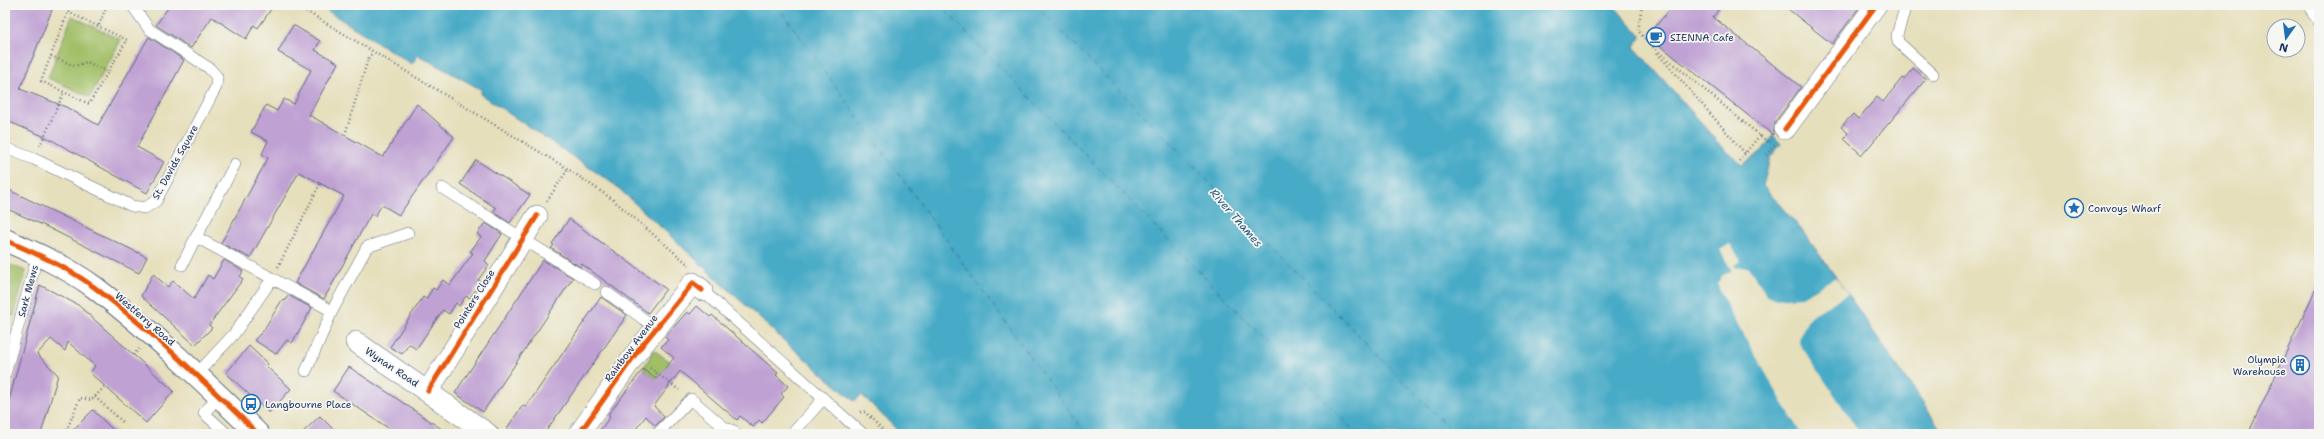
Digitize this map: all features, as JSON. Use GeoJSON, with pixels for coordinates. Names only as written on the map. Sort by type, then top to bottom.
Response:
{"type":"FeatureCollection","features":[{"type":"Feature","properties":{"kind":"main road","name":"Westferry Road"},"geometry":{"type":"LineString","coordinates":[[5,240],[38,254],[93,287],[196,375],[258,434]]}},
{"type":"Feature","properties":{"kind":"street"},"geometry":{"type":"LineString","coordinates":[[1784,129],[1876,5]]}},
{"type":"Feature","properties":{"kind":"street","name":"Pointers Close"},"geometry":{"type":"LineString","coordinates":[[428,392],[537,216]]}},
{"type":"Feature","properties":{"kind":"street","name":"Rainbow Avenue"},"geometry":{"type":"LineString","coordinates":[[579,434],[656,328],[693,283],[702,290]]}},
{"type":"Feature","properties":{"kind":"street","name":"Wynan Road"},"geometry":{"type":"LineString","coordinates":[[356,342],[488,434]]}},
{"type":"Feature","properties":{"kind":"lane","name":"St. Davids Square"},"geometry":{"type":"LineString","coordinates":[[5,148],[34,159],[132,206],[145,208],[156,201],[216,87],[217,77],[209,68],[149,29],[132,5]]}},
{"type":"Feature","properties":{"kind":"lane"},"geometry":{"type":"LineString","coordinates":[[1906,5],[1897,35],[1898,42],[1934,74]]}},
{"type":"Feature","properties":{"kind":"lane"},"geometry":{"type":"LineString","coordinates":[[2308,5],[2319,22]]}},
{"type":"Feature","properties":{"kind":"lane"},"geometry":{"type":"LineString","coordinates":[[182,265],[235,164]]}},
{"type":"Feature","properties":{"kind":"lane"},"geometry":{"type":"LineString","coordinates":[[442,188],[595,284]]}},
{"type":"Feature","properties":{"kind":"lane"},"geometry":{"type":"LineString","coordinates":[[306,372],[332,311],[367,247],[408,233]]}},
{"type":"Feature","properties":{"kind":"lane"},"geometry":{"type":"LineString","coordinates":[[196,238],[332,311]]}},
{"type":"Feature","properties":{"kind":"lane","name":"Sark Mews"},"geometry":{"type":"LineString","coordinates":[[5,374],[38,254]]}},
{"type":"Feature","properties":{"kind":"lane"},"geometry":{"type":"LineString","coordinates":[[196,375],[234,334],[272,279]]}},
{"type":"Feature","properties":{"kind":"lane"},"geometry":{"type":"LineString","coordinates":[[702,290],[863,434]]}},
{"type":"Feature","properties":{"kind":"lane"},"geometry":{"type":"LineString","coordinates":[[606,292],[656,328]]}},
{"type":"Feature","properties":{"kind":"lane"},"geometry":{"type":"LineString","coordinates":[[218,396],[204,413],[227,434]]}},
{"type":"Feature","properties":{"kind":"lane"},"geometry":{"type":"LineString","coordinates":[[657,434],[691,399],[725,428],[734,431]]}},
{"type":"Feature","properties":{"kind":"lane"},"geometry":{"type":"LineString","coordinates":[[792,434],[823,399]]}},
{"type":"Feature","properties":{"kind":"path"},"geometry":{"type":"LineString","coordinates":[[99,25],[107,5]]}},
{"type":"Feature","properties":{"kind":"path"},"geometry":{"type":"LineString","coordinates":[[296,5],[568,170],[537,216]]}},
{"type":"Feature","properties":{"kind":"path"},"geometry":{"type":"LineString","coordinates":[[1642,5],[1638,31],[1745,153]]}},
{"type":"Feature","properties":{"kind":"path"},"geometry":{"type":"LineString","coordinates":[[68,12],[99,25],[127,40],[90,104],[41,81],[51,56],[68,12]]}},
{"type":"Feature","properties":{"kind":"path"},"geometry":{"type":"LineString","coordinates":[[1653,47],[1760,135],[1739,161]]}},
{"type":"Feature","properties":{"kind":"path"},"geometry":{"type":"LineString","coordinates":[[345,135],[368,59],[373,52]]}},
{"type":"Feature","properties":{"kind":"path"},"geometry":{"type":"LineString","coordinates":[[51,56],[75,66],[87,62],[108,72]]}},
{"type":"Feature","properties":{"kind":"path"},"geometry":{"type":"LineString","coordinates":[[34,159],[64,92]]}},
{"type":"Feature","properties":{"kind":"path"},"geometry":{"type":"LineString","coordinates":[[272,279],[320,184]]}},
{"type":"Feature","properties":{"kind":"path"},"geometry":{"type":"LineString","coordinates":[[645,364],[691,399]]}},
{"type":"Feature","properties":{"kind":"path"},"geometry":{"type":"LineString","coordinates":[[65,434],[80,398],[92,400],[105,386]]}},
{"type":"Feature","properties":{"kind":"path"},"geometry":{"type":"LineString","coordinates":[[95,397],[124,423]]}},
{"type":"Feature","properties":{"kind":"green space"},"geometry":{"type":"Polygon","coordinates":[[[72,16],[121,40],[90,97],[48,78],[72,16]]]}},
{"type":"Feature","properties":{"kind":"green space"},"geometry":{"type":"Polygon","coordinates":[[[5,263],[26,271],[14,316],[5,313],[5,263]]]}},
{"type":"Feature","properties":{"kind":"green space"},"geometry":{"type":"Polygon","coordinates":[[[654,350],[670,362],[668,388],[643,369],[654,350]]]}},
{"type":"Feature","properties":{"kind":"water","name":"River Thames"},"geometry":{"type":"Polygon","coordinates":[[[318,5],[1613,5],[1641,36],[1634,47],[1716,139],[1715,140],[1742,165],[1762,151],[1773,135],[1781,144],[1770,158],[1763,186],[1800,228],[1836,277],[1944,434],[901,434],[862,395],[854,401],[781,338],[615,185],[480,94],[482,90],[418,55],[412,64],[318,5]]]}},
{"type":"Feature","properties":{"kind":"pier"},"geometry":{"type":"Polygon","coordinates":[[[1730,244],[1741,261],[1734,265],[1736,268],[1748,267],[1768,296],[1776,299],[1802,297],[1836,277],[1848,294],[1810,316],[1800,335],[1799,343],[1861,434],[1801,434],[1727,306],[1717,284],[1722,276],[1732,271],[1720,250],[1730,244]]]}},
{"type":"Feature","properties":{"kind":"building"},"geometry":{"type":"Polygon","coordinates":[[[5,5],[54,5],[20,89],[66,107],[98,125],[149,37],[184,60],[137,147],[164,162],[147,193],[48,138],[7,121],[5,124],[5,5]]]}},
{"type":"Feature","properties":{"kind":"building"},"geometry":{"type":"Polygon","coordinates":[[[170,5],[274,5],[258,28],[254,25],[246,39],[212,17],[191,48],[156,25],[170,5]]]}},
{"type":"Feature","properties":{"kind":"building"},"geometry":{"type":"Polygon","coordinates":[[[1673,5],[1722,5],[1713,17],[1801,87],[1775,122],[1773,135],[1648,36],[1673,5]]]}},
{"type":"Feature","properties":{"kind":"building"},"geometry":{"type":"Polygon","coordinates":[[[1783,5],[1861,5],[1832,44],[1783,5]]]}},
{"type":"Feature","properties":{"kind":"building"},"geometry":{"type":"Polygon","coordinates":[[[293,25],[320,41],[315,50],[338,63],[309,115],[383,157],[417,104],[454,137],[399,215],[382,205],[375,216],[371,214],[324,299],[295,283],[344,196],[299,172],[250,258],[221,243],[268,158],[262,154],[268,141],[251,132],[266,105],[277,111],[284,99],[294,104],[311,70],[278,52],[293,25]]]}},
{"type":"Feature","properties":{"kind":"building"},"geometry":{"type":"Polygon","coordinates":[[[1913,68],[1926,79],[1862,155],[1844,139],[1848,133],[1841,127],[1853,114],[1858,119],[1877,97],[1883,102],[1902,78],[1904,79],[1913,68]]]}},
{"type":"Feature","properties":{"kind":"building"},"geometry":{"type":"Polygon","coordinates":[[[476,160],[530,195],[510,223],[493,212],[496,208],[460,184],[476,160]]]}},
{"type":"Feature","properties":{"kind":"building"},"geometry":{"type":"Polygon","coordinates":[[[5,188],[147,257],[139,273],[45,226],[5,208],[5,188]]]}},
{"type":"Feature","properties":{"kind":"building"},"geometry":{"type":"Polygon","coordinates":[[[569,219],[666,289],[648,313],[582,264],[580,267],[551,248],[554,245],[552,244],[569,219]]]}},
{"type":"Feature","properties":{"kind":"building"},"geometry":{"type":"Polygon","coordinates":[[[485,223],[502,234],[485,261],[489,265],[478,280],[481,282],[470,298],[466,296],[459,306],[456,303],[449,314],[443,310],[416,349],[409,344],[402,354],[390,347],[423,297],[426,299],[433,288],[436,290],[443,280],[450,285],[473,253],[470,252],[481,237],[477,234],[485,223]]]}},
{"type":"Feature","properties":{"kind":"building"},"geometry":{"type":"Polygon","coordinates":[[[224,260],[243,271],[240,277],[243,279],[209,325],[212,328],[195,345],[141,296],[153,274],[168,287],[173,281],[194,299],[208,275],[213,279],[224,260]]]}},
{"type":"Feature","properties":{"kind":"building"},"geometry":{"type":"Polygon","coordinates":[[[543,260],[573,278],[483,412],[455,393],[543,260]]]}},
{"type":"Feature","properties":{"kind":"building","name":"Olympia Warehouse"},"geometry":{"type":"Polygon","coordinates":[[[2319,282],[2319,434],[2248,434],[2319,282]]]}},
{"type":"Feature","properties":{"kind":"building"},"geometry":{"type":"Polygon","coordinates":[[[40,285],[78,305],[174,391],[146,423],[90,373],[95,366],[68,342],[65,351],[51,339],[37,354],[58,375],[41,434],[5,434],[5,415],[40,285]]]}},
{"type":"Feature","properties":{"kind":"building"},"geometry":{"type":"Polygon","coordinates":[[[288,295],[312,308],[292,343],[287,340],[276,354],[254,340],[263,331],[282,300],[285,301],[288,295]]]}},
{"type":"Feature","properties":{"kind":"building"},"geometry":{"type":"Polygon","coordinates":[[[601,297],[627,315],[544,434],[516,434],[507,428],[523,405],[526,407],[601,297]]]}},
{"type":"Feature","properties":{"kind":"building"},"geometry":{"type":"Polygon","coordinates":[[[697,306],[710,317],[712,315],[778,373],[776,375],[788,386],[781,394],[784,397],[762,423],[759,420],[753,427],[740,416],[737,420],[680,371],[654,406],[664,417],[655,426],[646,416],[632,434],[597,434],[610,417],[608,415],[643,369],[656,379],[674,358],[661,347],[668,340],[665,337],[687,312],[690,314],[697,306]]]}},
{"type":"Feature","properties":{"kind":"building"},"geometry":{"type":"Polygon","coordinates":[[[249,346],[268,364],[266,366],[291,389],[269,413],[226,373],[249,346]]]}},
{"type":"Feature","properties":{"kind":"building"},"geometry":{"type":"Polygon","coordinates":[[[349,367],[449,434],[397,434],[333,391],[349,367]]]}},
{"type":"Feature","properties":{"kind":"building"},"geometry":{"type":"Polygon","coordinates":[[[93,410],[117,434],[69,434],[93,410]]]}},
{"type":"Feature","properties":{"kind":"building"},"geometry":{"type":"Polygon","coordinates":[[[320,416],[338,434],[301,434],[320,416]]]}},
{"type":"Feature","properties":{"kind":"ferry route"},"geometry":{"type":"LineString","coordinates":[[777,5],[1086,434]]}},
{"type":"Feature","properties":{"kind":"ferry route"},"geometry":{"type":"LineString","coordinates":[[940,5],[1357,434]]}},
{"type":"Feature","properties":{"kind":"ferry route"},"geometry":{"type":"LineString","coordinates":[[1036,5],[1455,434]]}},
{"type":"Feature","properties":{"kind":"cycle path"},"geometry":{"type":"LineString","coordinates":[[1785,129],[1876,5]]}},
{"type":"Feature","properties":{"kind":"cycle path"},"geometry":{"type":"LineString","coordinates":[[428,391],[537,216]]}},
{"type":"Feature","properties":{"kind":"cycle path"},"geometry":{"type":"LineString","coordinates":[[5,240],[62,267],[94,287],[158,339],[258,434]]}},
{"type":"Feature","properties":{"kind":"cycle path"},"geometry":{"type":"LineString","coordinates":[[579,434],[639,349],[693,283],[702,290]]}},
{"type":"Feature","properties":{"kind":"place","name":"SIENNA Cafe"},"geometry":{"type":"Point","coordinates":[1656,37]}},
{"type":"Feature","properties":{"kind":"place","name":"Convoys Wharf"},"geometry":{"type":"Point","coordinates":[2074,208]}},
{"type":"Feature","properties":{"kind":"place","name":"Olympia Warehouse"},"geometry":{"type":"Point","coordinates":[2300,365]}},
{"type":"Feature","properties":{"kind":"place","name":"Langbourne Place"},"geometry":{"type":"Point","coordinates":[251,404]}}]}
